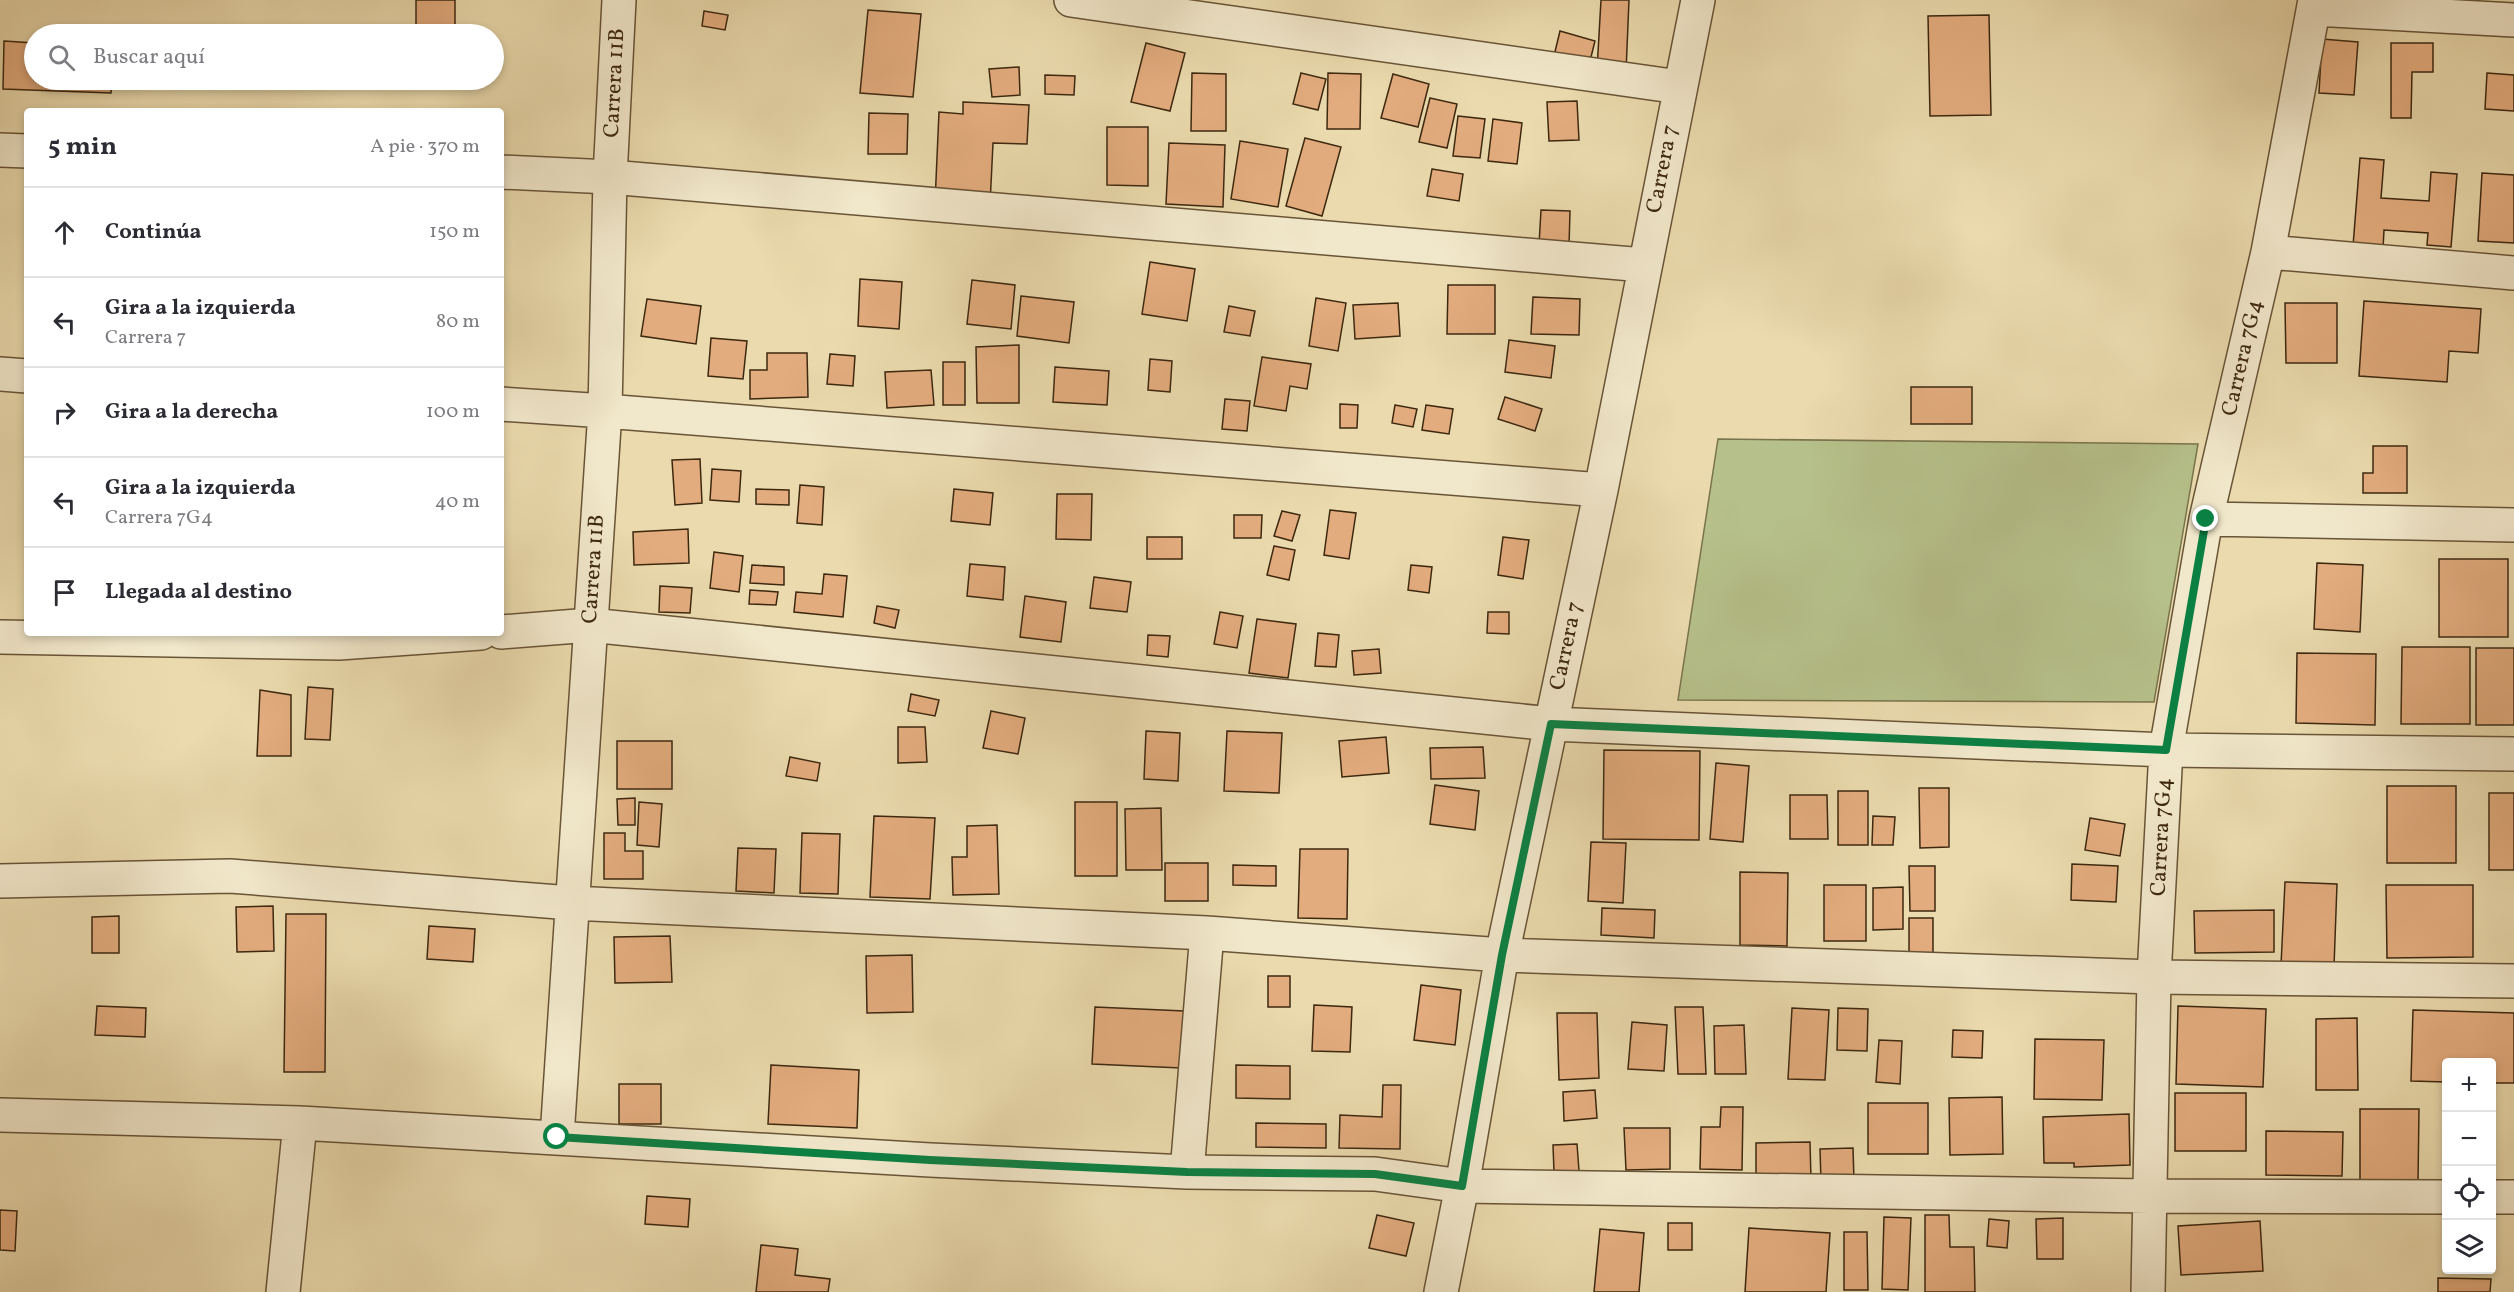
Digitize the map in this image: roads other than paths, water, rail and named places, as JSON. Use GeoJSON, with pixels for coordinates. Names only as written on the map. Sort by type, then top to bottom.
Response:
{"type":"FeatureCollection","features":[{"type":"Feature","properties":{"kind":"street","name":"Carrera 11B"},"geometry":{"type":"LineString","coordinates":[[557,1137],[605,411],[610,177],[619,0]]}},
{"type":"Feature","properties":{"kind":"street"},"geometry":{"type":"LineString","coordinates":[[1071,0],[1679,87]]}},
{"type":"Feature","properties":{"kind":"street","name":"Carrera 7"},"geometry":{"type":"LineString","coordinates":[[1441,1292],[1502,955],[1600,490],[1698,0]]}},
{"type":"Feature","properties":{"kind":"street"},"geometry":{"type":"LineString","coordinates":[[2314,4],[2514,20]]}},
{"type":"Feature","properties":{"kind":"street","name":"Carrera 7G4"},"geometry":{"type":"LineString","coordinates":[[2148,1292],[2154,977],[2166,750],[2206,519],[2268,252],[2314,4]]}},
{"type":"Feature","properties":{"kind":"street"},"geometry":{"type":"LineString","coordinates":[[0,150],[24,152]]}},
{"type":"Feature","properties":{"kind":"street"},"geometry":{"type":"LineString","coordinates":[[504,172],[610,177],[1644,265]]}},
{"type":"Feature","properties":{"kind":"street"},"geometry":{"type":"LineString","coordinates":[[2268,252],[2514,273]]}},
{"type":"Feature","properties":{"kind":"street"},"geometry":{"type":"LineString","coordinates":[[0,374],[24,376]]}},
{"type":"Feature","properties":{"kind":"street"},"geometry":{"type":"LineString","coordinates":[[504,405],[605,411],[1600,490]]}},
{"type":"Feature","properties":{"kind":"street"},"geometry":{"type":"LineString","coordinates":[[2206,519],[2514,525]]}},
{"type":"Feature","properties":{"kind":"street"},"geometry":{"type":"LineString","coordinates":[[504,632],[590,625],[1551,724],[2166,750],[2514,754]]}},
{"type":"Feature","properties":{"kind":"street"},"geometry":{"type":"LineString","coordinates":[[0,637],[339,643],[438,636]]}},
{"type":"Feature","properties":{"kind":"street"},"geometry":{"type":"LineString","coordinates":[[0,881],[230,876],[571,903],[1207,933],[1502,955],[2154,977],[2514,981]]}},
{"type":"Feature","properties":{"kind":"street"},"geometry":{"type":"LineString","coordinates":[[1187,1172],[1207,933]]}},
{"type":"Feature","properties":{"kind":"street"},"geometry":{"type":"LineString","coordinates":[[0,1115],[300,1123],[930,1160],[1187,1172],[1375,1174],[1462,1186],[2149,1196],[2442,1197]]}},
{"type":"Feature","properties":{"kind":"street"},"geometry":{"type":"LineString","coordinates":[[283,1292],[300,1123]]}},
{"type":"Feature","properties":{"kind":"street"},"geometry":{"type":"LineString","coordinates":[[2496,1197],[2514,1197]]}}]}
